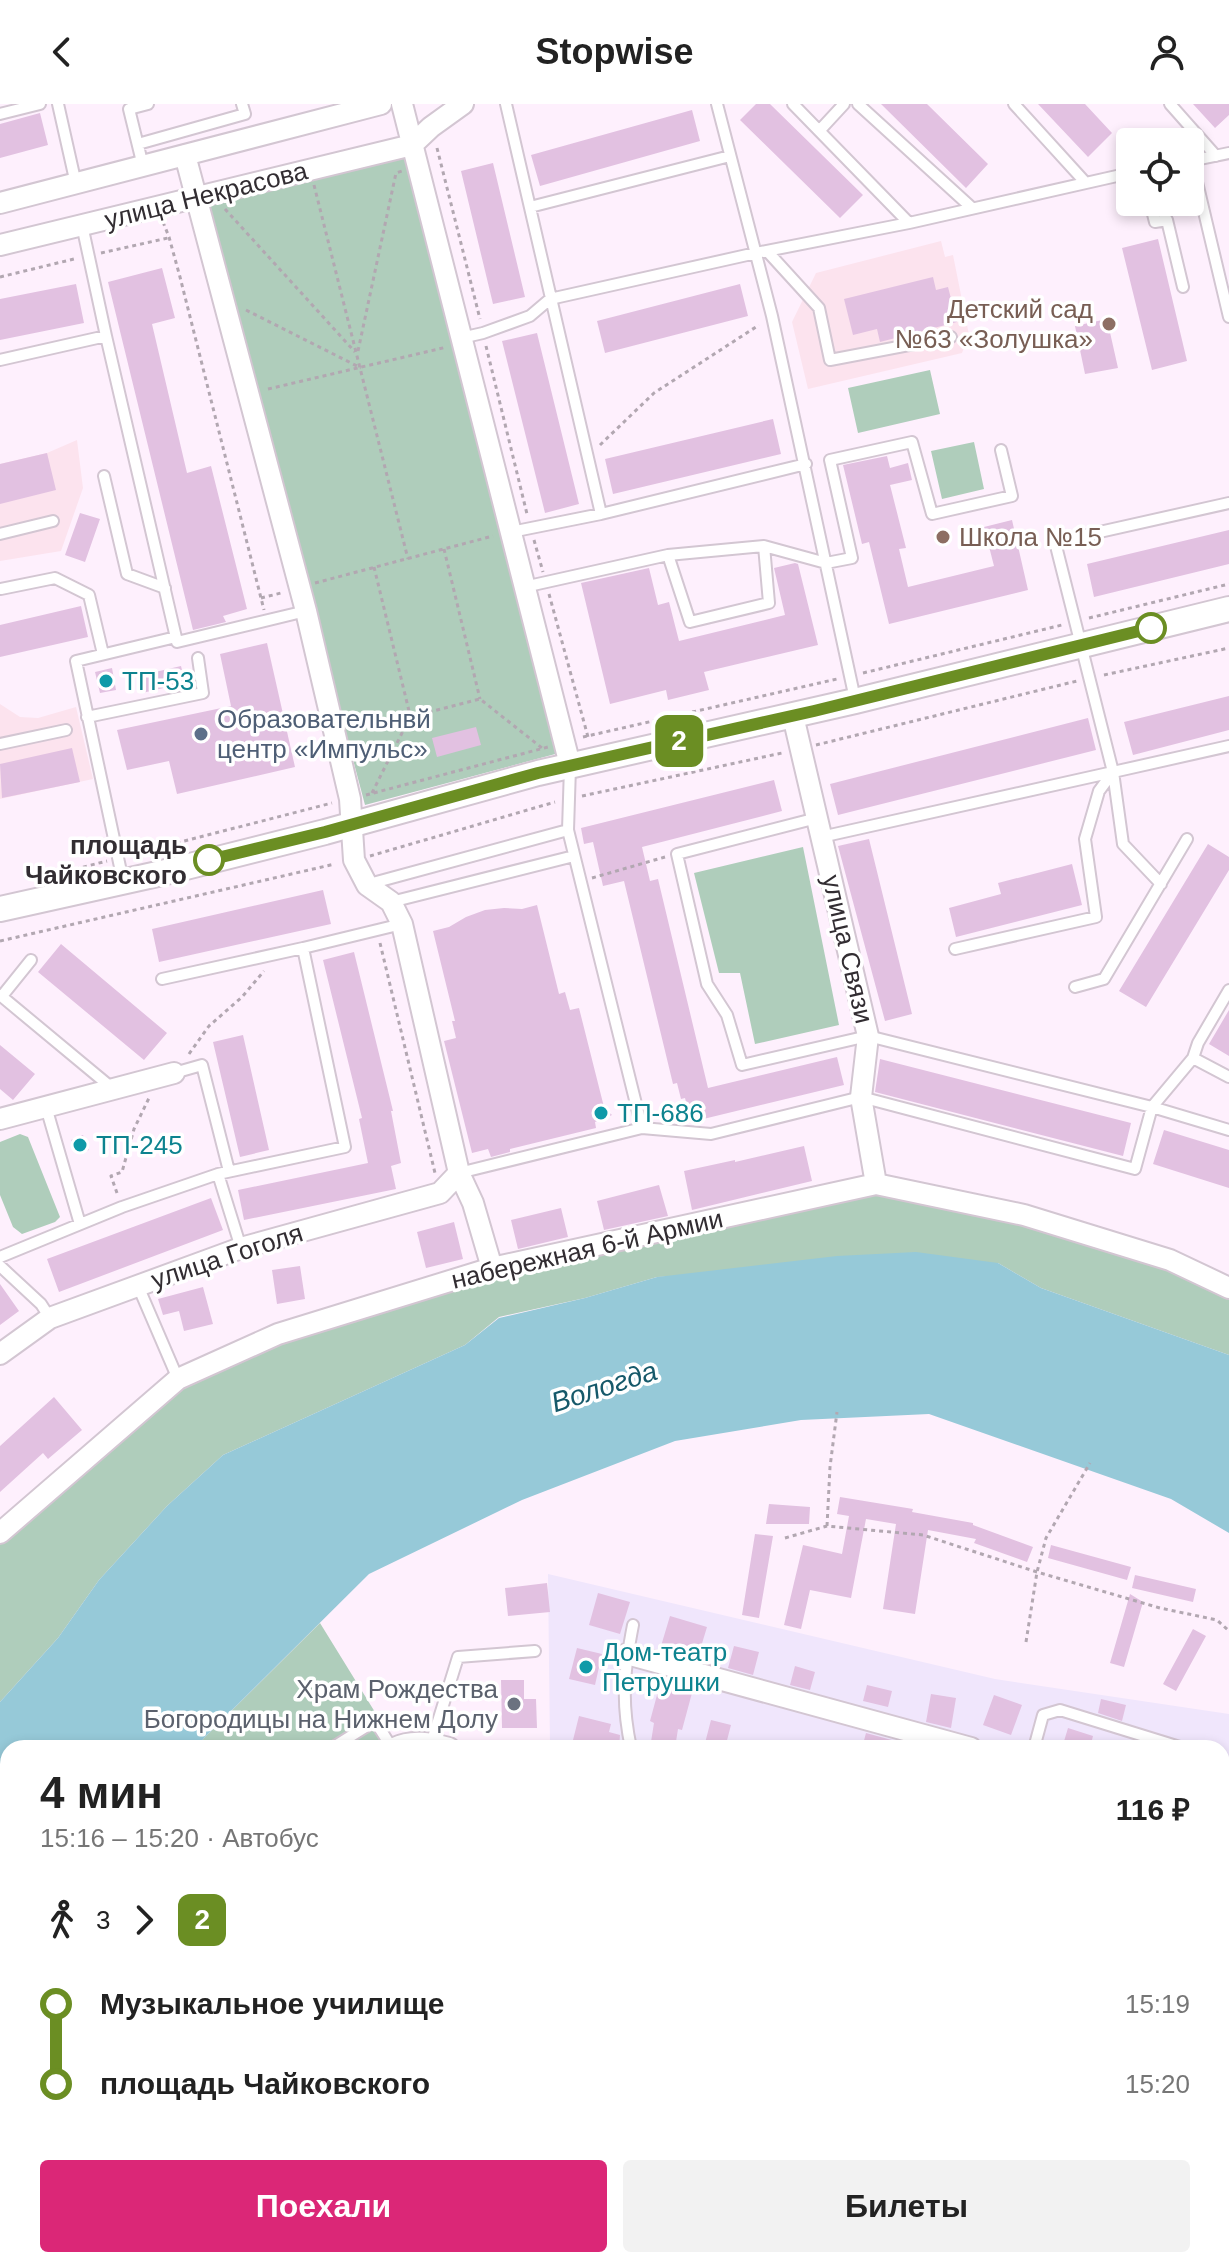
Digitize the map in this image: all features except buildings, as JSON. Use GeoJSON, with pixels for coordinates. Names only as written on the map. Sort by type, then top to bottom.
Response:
{"type":"FeatureCollection","features":[{"type":"Feature","properties":{"kind":"street","name":"улица Некрасова"},"geometry":{"type":"LineString","coordinates":[[0,203],[381,104]]}},
{"type":"Feature","properties":{"kind":"street"},"geometry":{"type":"LineString","coordinates":[[402,104],[461,338],[521,530],[524,587],[567,754]]}},
{"type":"Feature","properties":{"kind":"street"},"geometry":{"type":"LineString","coordinates":[[412,145],[463,104]]}},
{"type":"Feature","properties":{"kind":"street","name":"улица Некрасова"},"geometry":{"type":"LineString","coordinates":[[0,245],[412,145]]}},
{"type":"Feature","properties":{"kind":"street"},"geometry":{"type":"LineString","coordinates":[[185,155],[204,196],[223,299],[306,611],[350,799],[354,860],[367,885],[391,902],[402,924],[459,1173],[473,1203],[492,1268]]}},
{"type":"Feature","properties":{"kind":"street"},"geometry":{"type":"LineString","coordinates":[[0,909],[120,870],[325,832],[567,754],[793,716],[1229,609]]}},
{"type":"Feature","properties":{"kind":"street","name":"улица Связи"},"geometry":{"type":"LineString","coordinates":[[793,716],[868,1036],[861,1097],[876,1184]]}},
{"type":"Feature","properties":{"kind":"street"},"geometry":{"type":"LineString","coordinates":[[0,1119],[174,1073]]}},
{"type":"Feature","properties":{"kind":"street"},"geometry":{"type":"LineString","coordinates":[[440,1193],[459,1173]]}},
{"type":"Feature","properties":{"kind":"street","name":"набережная 6-й Армии"},"geometry":{"type":"LineString","coordinates":[[0,1533],[178,1379],[278,1334],[492,1268],[876,1184],[1024,1215],[1170,1260],[1229,1288]]}},
{"type":"Feature","properties":{"kind":"street","name":"улица Гоголя"},"geometry":{"type":"LineString","coordinates":[[0,1354],[50,1318],[241,1248],[440,1193]]}},
{"type":"Feature","properties":{"kind":"street"},"geometry":{"type":"LineString","coordinates":[[627,1654],[942,1740]]}},
{"type":"Feature","properties":{"kind":"lane"},"geometry":{"type":"LineString","coordinates":[[0,114],[40,104]]}},
{"type":"Feature","properties":{"kind":"lane"},"geometry":{"type":"LineString","coordinates":[[58,104],[76,184]]}},
{"type":"Feature","properties":{"kind":"lane"},"geometry":{"type":"LineString","coordinates":[[143,166],[129,109],[148,104]]}},
{"type":"Feature","properties":{"kind":"lane"},"geometry":{"type":"LineString","coordinates":[[138,144],[245,114],[242,104]]}},
{"type":"Feature","properties":{"kind":"lane"},"geometry":{"type":"LineString","coordinates":[[506,104],[601,514]]}},
{"type":"Feature","properties":{"kind":"lane"},"geometry":{"type":"LineString","coordinates":[[717,104],[730,156],[762,252],[772,316],[855,701]]}},
{"type":"Feature","properties":{"kind":"lane"},"geometry":{"type":"LineString","coordinates":[[793,104],[909,223]]}},
{"type":"Feature","properties":{"kind":"lane"},"geometry":{"type":"LineString","coordinates":[[820,130],[844,104]]}},
{"type":"Feature","properties":{"kind":"lane"},"geometry":{"type":"LineString","coordinates":[[858,104],[972,208]]}},
{"type":"Feature","properties":{"kind":"lane"},"geometry":{"type":"LineString","coordinates":[[1014,104],[1085,182]]}},
{"type":"Feature","properties":{"kind":"lane"},"geometry":{"type":"LineString","coordinates":[[1170,104],[1216,156]]}},
{"type":"Feature","properties":{"kind":"lane"},"geometry":{"type":"LineString","coordinates":[[1204,158],[1229,153]]}},
{"type":"Feature","properties":{"kind":"lane"},"geometry":{"type":"LineString","coordinates":[[530,207],[730,156]]}},
{"type":"Feature","properties":{"kind":"lane"},"geometry":{"type":"LineString","coordinates":[[461,338],[530,316],[550,299],[1116,176]]}},
{"type":"Feature","properties":{"kind":"lane"},"geometry":{"type":"LineString","coordinates":[[1204,206],[1224,276],[1229,317]]}},
{"type":"Feature","properties":{"kind":"lane"},"geometry":{"type":"LineString","coordinates":[[1154,216],[1155,222],[1167,220],[1183,287]]}},
{"type":"Feature","properties":{"kind":"lane"},"geometry":{"type":"LineString","coordinates":[[82,225],[177,642],[306,611]]}},
{"type":"Feature","properties":{"kind":"lane"},"geometry":{"type":"LineString","coordinates":[[762,252],[819,308],[830,360],[951,337]]}},
{"type":"Feature","properties":{"kind":"lane"},"geometry":{"type":"LineString","coordinates":[[0,360],[106,336]]}},
{"type":"Feature","properties":{"kind":"lane"},"geometry":{"type":"LineString","coordinates":[[524,587],[668,555],[764,546],[826,563],[852,558],[830,460],[912,442],[932,514],[1012,496],[1001,450]]}},
{"type":"Feature","properties":{"kind":"lane"},"geometry":{"type":"LineString","coordinates":[[521,530],[601,514],[806,464]]}},
{"type":"Feature","properties":{"kind":"lane"},"geometry":{"type":"LineString","coordinates":[[104,476],[127,574],[165,588]]}},
{"type":"Feature","properties":{"kind":"lane"},"geometry":{"type":"LineString","coordinates":[[1161,884],[1123,844],[1113,772],[1055,542],[1229,503]]}},
{"type":"Feature","properties":{"kind":"lane"},"geometry":{"type":"LineString","coordinates":[[0,534],[53,521]]}},
{"type":"Feature","properties":{"kind":"lane"},"geometry":{"type":"LineString","coordinates":[[668,555],[690,622],[769,603],[764,546]]}},
{"type":"Feature","properties":{"kind":"lane"},"geometry":{"type":"LineString","coordinates":[[1,589],[55,578],[89,595],[103,654]]}},
{"type":"Feature","properties":{"kind":"lane"},"geometry":{"type":"LineString","coordinates":[[120,870],[76,661],[176,637]]}},
{"type":"Feature","properties":{"kind":"lane"},"geometry":{"type":"LineString","coordinates":[[87,717],[203,693],[198,658]]}},
{"type":"Feature","properties":{"kind":"lane"},"geometry":{"type":"LineString","coordinates":[[0,744],[66,730]]}},
{"type":"Feature","properties":{"kind":"lane"},"geometry":{"type":"LineString","coordinates":[[1229,746],[1113,772],[677,854],[707,984],[727,1015],[742,1065],[868,1036],[1152,1107],[1229,1130]]}},
{"type":"Feature","properties":{"kind":"lane"},"geometry":{"type":"LineString","coordinates":[[567,754],[568,830],[642,1128]]}},
{"type":"Feature","properties":{"kind":"lane"},"geometry":{"type":"LineString","coordinates":[[955,949],[1096,917],[1085,839],[1099,791],[1113,772]]}},
{"type":"Feature","properties":{"kind":"lane"},"geometry":{"type":"LineString","coordinates":[[367,885],[568,830]]}},
{"type":"Feature","properties":{"kind":"lane"},"geometry":{"type":"LineString","coordinates":[[1075,987],[1104,979],[1187,839]]}},
{"type":"Feature","properties":{"kind":"lane"},"geometry":{"type":"LineString","coordinates":[[391,902],[574,856]]}},
{"type":"Feature","properties":{"kind":"lane"},"geometry":{"type":"LineString","coordinates":[[162,979],[402,924]]}},
{"type":"Feature","properties":{"kind":"lane"},"geometry":{"type":"LineString","coordinates":[[0,1257],[122,1207],[218,1174],[345,1147],[303,948]]}},
{"type":"Feature","properties":{"kind":"lane"},"geometry":{"type":"LineString","coordinates":[[31,960],[1,996],[113,1090]]}},
{"type":"Feature","properties":{"kind":"lane"},"geometry":{"type":"LineString","coordinates":[[459,1173],[642,1128],[711,1134],[861,1097],[1135,1169],[1152,1107],[1193,1058],[1198,1043],[1229,990]]}},
{"type":"Feature","properties":{"kind":"lane"},"geometry":{"type":"LineString","coordinates":[[1193,1058],[1229,1077]]}},
{"type":"Feature","properties":{"kind":"lane"},"geometry":{"type":"LineString","coordinates":[[174,1073],[202,1065],[229,1171]]}},
{"type":"Feature","properties":{"kind":"lane"},"geometry":{"type":"LineString","coordinates":[[46,1107],[80,1224]]}},
{"type":"Feature","properties":{"kind":"lane"},"geometry":{"type":"LineString","coordinates":[[218,1174],[241,1248]]}},
{"type":"Feature","properties":{"kind":"lane"},"geometry":{"type":"LineString","coordinates":[[0,1266],[41,1304],[50,1318]]}},
{"type":"Feature","properties":{"kind":"lane"},"geometry":{"type":"LineString","coordinates":[[138,1286],[178,1379]]}},
{"type":"Feature","properties":{"kind":"lane"},"geometry":{"type":"LineString","coordinates":[[629,1740],[625,1717],[624,1678],[633,1625]]}},
{"type":"Feature","properties":{"kind":"lane"},"geometry":{"type":"LineString","coordinates":[[441,1740],[458,1657],[535,1651]]}},
{"type":"Feature","properties":{"kind":"lane"},"geometry":{"type":"LineString","coordinates":[[1036,1740],[1043,1715],[1060,1710],[1157,1740]]}},
{"type":"Feature","properties":{"kind":"lane"},"geometry":{"type":"LineString","coordinates":[[345,1740],[375,1721],[388,1740]]}},
{"type":"Feature","properties":{"kind":"path"},"geometry":{"type":"LineString","coordinates":[[431,127],[483,333],[521,530],[545,582],[588,736]]}},
{"type":"Feature","properties":{"kind":"path"},"geometry":{"type":"LineString","coordinates":[[310,170],[408,559]]}},
{"type":"Feature","properties":{"kind":"path"},"geometry":{"type":"LineString","coordinates":[[358,354],[396,173]]}},
{"type":"Feature","properties":{"kind":"path"},"geometry":{"type":"LineString","coordinates":[[204,196],[358,354]]}},
{"type":"Feature","properties":{"kind":"path"},"geometry":{"type":"LineString","coordinates":[[157,207],[177,264],[269,620]]}},
{"type":"Feature","properties":{"kind":"path"},"geometry":{"type":"LineString","coordinates":[[223,299],[361,368]]}},
{"type":"Feature","properties":{"kind":"path"},"geometry":{"type":"LineString","coordinates":[[587,457],[654,393],[772,316]]}},
{"type":"Feature","properties":{"kind":"path"},"geometry":{"type":"LineString","coordinates":[[248,393],[456,344],[461,338]]}},
{"type":"Feature","properties":{"kind":"path"},"geometry":{"type":"LineString","coordinates":[[261,598],[521,530]]}},
{"type":"Feature","properties":{"kind":"path"},"geometry":{"type":"LineString","coordinates":[[444,549],[480,699],[543,748],[567,754],[588,736],[1229,584]]}},
{"type":"Feature","properties":{"kind":"path"},"geometry":{"type":"LineString","coordinates":[[372,793],[410,717],[374,567]]}},
{"type":"Feature","properties":{"kind":"path"},"geometry":{"type":"LineString","coordinates":[[0,941],[354,860],[567,799],[801,749],[1088,678],[1229,648]]}},
{"type":"Feature","properties":{"kind":"path"},"geometry":{"type":"LineString","coordinates":[[410,717],[480,699]]}},
{"type":"Feature","properties":{"kind":"path"},"geometry":{"type":"LineString","coordinates":[[44,877],[120,870],[350,799],[543,748]]}},
{"type":"Feature","properties":{"kind":"path"},"geometry":{"type":"LineString","coordinates":[[325,832],[332,865]]}},
{"type":"Feature","properties":{"kind":"path"},"geometry":{"type":"LineString","coordinates":[[580,882],[677,854]]}},
{"type":"Feature","properties":{"kind":"path"},"geometry":{"type":"LineString","coordinates":[[377,930],[440,1193]]}},
{"type":"Feature","properties":{"kind":"path"},"geometry":{"type":"LineString","coordinates":[[827,1526],[837,1412]]}},
{"type":"Feature","properties":{"kind":"path"},"geometry":{"type":"LineString","coordinates":[[1026,1642],[1037,1572],[1046,1538],[1090,1463]]}},
{"type":"Feature","properties":{"kind":"path"},"geometry":{"type":"LineString","coordinates":[[785,1538],[827,1526],[923,1535],[1160,1608],[1217,1620],[1229,1631]]}},
{"type":"Feature","properties":{"kind":"shaded area"},"geometry":{"type":"Polygon","coordinates":[[[941,241],[945,257],[953,255],[969,335],[962,353],[808,389],[792,322],[816,273],[941,241]]]}},
{"type":"Feature","properties":{"kind":"shaded area"},"geometry":{"type":"Polygon","coordinates":[[[77,440],[83,488],[61,551],[0,561],[0,464],[47,453],[77,440]]]}},
{"type":"Feature","properties":{"kind":"shaded area"},"geometry":{"type":"Polygon","coordinates":[[[0,704],[20,717],[38,718],[76,707],[93,779],[0,799],[0,704]]]}},
{"type":"Feature","properties":{"kind":"shaded area"},"geometry":{"type":"Polygon","coordinates":[[[548,1574],[995,1679],[1229,1714],[1229,1740],[550,1740],[548,1574]]]}},
{"type":"Feature","properties":{"kind":"green space"},"geometry":{"type":"Polygon","coordinates":[[[409,155],[559,753],[365,805],[207,207],[409,155]]]}},
{"type":"Feature","properties":{"kind":"green space"},"geometry":{"type":"Polygon","coordinates":[[[930,370],[940,414],[858,433],[848,388],[930,370]]]}},
{"type":"Feature","properties":{"kind":"green space"},"geometry":{"type":"Polygon","coordinates":[[[974,442],[984,489],[942,499],[931,451],[974,442]]]}},
{"type":"Feature","properties":{"kind":"green space"},"geometry":{"type":"Polygon","coordinates":[[[803,847],[839,1025],[755,1044],[740,973],[719,973],[694,873],[803,847]]]}},
{"type":"Feature","properties":{"kind":"green space"},"geometry":{"type":"Polygon","coordinates":[[[20,1134],[28,1137],[60,1217],[55,1222],[22,1234],[13,1227],[0,1195],[0,1142],[20,1134]]]}},
{"type":"Feature","properties":{"kind":"green space"},"geometry":{"type":"Polygon","coordinates":[[[876,1192],[1021,1221],[1168,1267],[1229,1297],[1229,1355],[1041,1288],[998,1263],[657,1277],[585,1298],[499,1317],[465,1345],[223,1455],[167,1506],[99,1580],[58,1638],[0,1702],[0,1544],[182,1386],[282,1341],[493,1272],[876,1192]]]}},
{"type":"Feature","properties":{"kind":"green space"},"geometry":{"type":"Polygon","coordinates":[[[320,1623],[378,1717],[380,1729],[379,1740],[203,1740],[320,1623]]]}},
{"type":"Feature","properties":{"kind":"water","name":"Вологда"},"geometry":{"type":"Polygon","coordinates":[[[916,1252],[998,1263],[1041,1288],[1229,1355],[1229,1533],[1171,1499],[929,1414],[801,1420],[675,1441],[522,1500],[369,1574],[203,1740],[0,1740],[0,1702],[58,1638],[99,1580],[167,1506],[223,1455],[465,1345],[499,1318],[657,1277],[837,1256],[916,1252]]]}},
{"type":"Feature","properties":{"kind":"bus line","name":"2"},"geometry":{"type":"LineString","coordinates":[[209,860],[325,832],[538,773],[814,711],[1151,628]]}},
{"type":"Feature","properties":{"kind":"place","name":"Детский сад №63 «Золушка»"},"geometry":{"type":"Point","coordinates":[1109,324]}},
{"type":"Feature","properties":{"kind":"place","name":"Школа №15"},"geometry":{"type":"Point","coordinates":[943,537]}},
{"type":"Feature","properties":{"kind":"place","name":"ТП-53"},"geometry":{"type":"Point","coordinates":[106,681]}},
{"type":"Feature","properties":{"kind":"place","name":"Образовательнвй центр «Импульс»"},"geometry":{"type":"Point","coordinates":[201,734]}},
{"type":"Feature","properties":{"kind":"place","name":"площадь Чайковского"},"geometry":{"type":"Point","coordinates":[209,860]}},
{"type":"Feature","properties":{"kind":"place","name":"ТП-686"},"geometry":{"type":"Point","coordinates":[601,1113]}},
{"type":"Feature","properties":{"kind":"place","name":"ТП-245"},"geometry":{"type":"Point","coordinates":[80,1145]}},
{"type":"Feature","properties":{"kind":"place","name":"Дом-театр Петрушки"},"geometry":{"type":"Point","coordinates":[586,1667]}},
{"type":"Feature","properties":{"kind":"place","name":"Храм Рождества Богородицы на Нижнем Долу"},"geometry":{"type":"Point","coordinates":[514,1704]}}]}
